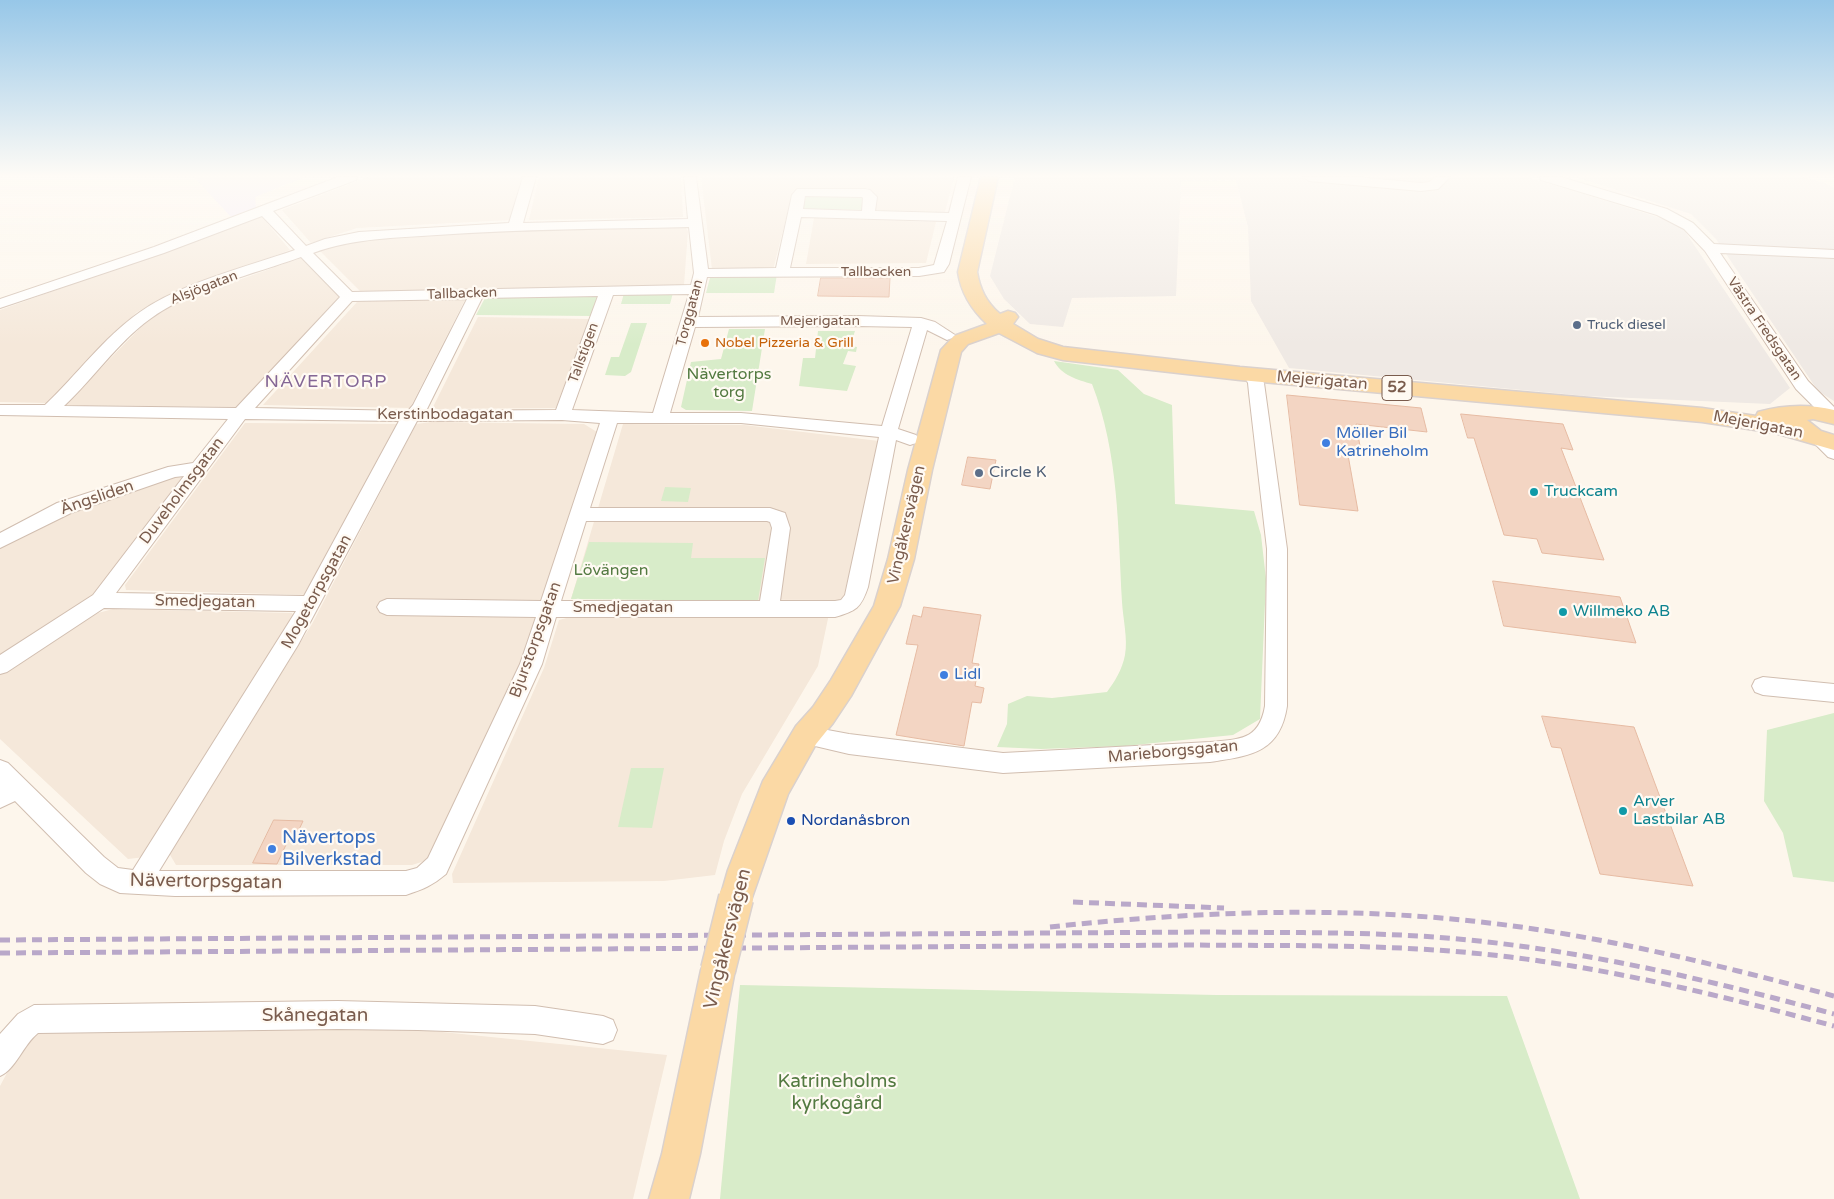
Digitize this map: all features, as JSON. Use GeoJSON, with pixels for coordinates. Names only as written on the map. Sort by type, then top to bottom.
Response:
{"type":"FeatureCollection","features":[{"type":"Feature","properties":{"kind":"main road","name":"52"},"geometry":{"type":"LineString","coordinates":[[977,233],[966,267],[968,282],[978,301],[1000,320]]}},
{"type":"Feature","properties":{"kind":"main road"},"geometry":{"type":"LineString","coordinates":[[952,339],[1000,320]]}},
{"type":"Feature","properties":{"kind":"main road","name":"Mejerigatan"},"geometry":{"type":"LineString","coordinates":[[1000,320],[1018,337],[1042,348],[1072,356],[1092,356],[1173,367],[1702,415],[1775,426],[1821,439]]}},
{"type":"Feature","properties":{"kind":"main road","name":"Vingåkersvägen"},"geometry":{"type":"LineString","coordinates":[[669,1199],[681,1154],[718,970],[744,870],[774,790],[806,735],[814,712],[856,641],[876,599],[892,540],[909,438],[948,360],[952,339]]}},
{"type":"Feature","properties":{"kind":"main road","name":"52"},"geometry":{"type":"LineString","coordinates":[[1808,413],[1834,417]]}},
{"type":"Feature","properties":{"kind":"main road"},"geometry":{"type":"LineString","coordinates":[[1808,413],[1799,418],[1800,425],[1821,439]]}},
{"type":"Feature","properties":{"kind":"main road","name":"Mejerigatan"},"geometry":{"type":"LineString","coordinates":[[1702,415],[1768,417],[1808,413]]}},
{"type":"Feature","properties":{"kind":"main road","name":"Vingåkersvägen"},"geometry":{"type":"LineString","coordinates":[[675,1199],[681,1154]]}},
{"type":"Feature","properties":{"kind":"street"},"geometry":{"type":"LineString","coordinates":[[0,304],[204,233]]}},
{"type":"Feature","properties":{"kind":"street"},"geometry":{"type":"LineString","coordinates":[[287,233],[348,297]]}},
{"type":"Feature","properties":{"kind":"street","name":"Alsjögatan"},"geometry":{"type":"LineString","coordinates":[[50,410],[118,339],[154,310],[189,292],[305,251],[346,238],[394,233]]}},
{"type":"Feature","properties":{"kind":"street","name":"Torggatan"},"geometry":{"type":"LineString","coordinates":[[660,417],[690,322],[696,289],[701,274],[696,233]]}},
{"type":"Feature","properties":{"kind":"street"},"geometry":{"type":"LineString","coordinates":[[782,272],[791,233]]}},
{"type":"Feature","properties":{"kind":"street","name":"Tallbacken"},"geometry":{"type":"LineString","coordinates":[[701,274],[931,272],[939,269],[942,264],[950,233]]}},
{"type":"Feature","properties":{"kind":"street","name":"Västra Fredsgatan"},"geometry":{"type":"LineString","coordinates":[[1697,233],[1710,248],[1802,385],[1809,401],[1808,413]]}},
{"type":"Feature","properties":{"kind":"street"},"geometry":{"type":"LineString","coordinates":[[1710,248],[1834,254]]}},
{"type":"Feature","properties":{"kind":"street","name":"Tallbacken"},"geometry":{"type":"LineString","coordinates":[[348,297],[696,289]]}},
{"type":"Feature","properties":{"kind":"street","name":"Tallstigen"},"geometry":{"type":"LineString","coordinates":[[562,415],[607,291]]}},
{"type":"Feature","properties":{"kind":"street","name":"Mogetorpsgatan"},"geometry":{"type":"LineString","coordinates":[[139,882],[199,783],[291,640],[405,425],[420,408],[478,293]]}},
{"type":"Feature","properties":{"kind":"street","name":"Duveholmsgatan"},"geometry":{"type":"LineString","coordinates":[[0,666],[100,600],[240,414],[348,297]]}},
{"type":"Feature","properties":{"kind":"street","name":"Mejerigatan"},"geometry":{"type":"LineString","coordinates":[[690,322],[857,321],[921,323],[930,325],[952,339]]}},
{"type":"Feature","properties":{"kind":"street","name":"Vingåkersvägen"},"geometry":{"type":"LineString","coordinates":[[769,610],[834,609],[846,606],[854,599],[909,438],[921,323]]}},
{"type":"Feature","properties":{"kind":"street","name":"Marieborgsgatan"},"geometry":{"type":"LineString","coordinates":[[806,735],[858,745],[1003,763],[1210,752],[1243,748],[1268,732],[1277,702],[1275,666],[1278,605],[1277,550],[1274,514],[1256,383],[1252,374]]}},
{"type":"Feature","properties":{"kind":"street","name":"Västra Fredsgatan"},"geometry":{"type":"LineString","coordinates":[[1802,385],[1834,417]]}},
{"type":"Feature","properties":{"kind":"street","name":"Kerstinbodagatan"},"geometry":{"type":"LineString","coordinates":[[0,410],[413,416],[562,415],[610,418],[761,419],[909,438]]}},
{"type":"Feature","properties":{"kind":"street","name":"Bjurstorpsgatan"},"geometry":{"type":"LineString","coordinates":[[425,877],[437,866],[531,664],[610,418]]}},
{"type":"Feature","properties":{"kind":"street"},"geometry":{"type":"LineString","coordinates":[[1821,439],[1834,453]]}},
{"type":"Feature","properties":{"kind":"street","name":"Ängsliden"},"geometry":{"type":"LineString","coordinates":[[0,541],[64,508],[174,472],[199,469]]}},
{"type":"Feature","properties":{"kind":"street"},"geometry":{"type":"LineString","coordinates":[[580,515],[770,514],[778,518],[781,528],[769,610]]}},
{"type":"Feature","properties":{"kind":"street","name":"Smedjegatan"},"geometry":{"type":"LineString","coordinates":[[100,600],[311,604]]}},
{"type":"Feature","properties":{"kind":"street","name":"Smedjegatan"},"geometry":{"type":"LineString","coordinates":[[387,607],[769,610]]}},
{"type":"Feature","properties":{"kind":"street"},"geometry":{"type":"LineString","coordinates":[[1763,686],[1834,693]]}},
{"type":"Feature","properties":{"kind":"street","name":"Nävertorpsgatan"},"geometry":{"type":"LineString","coordinates":[[5,785],[108,876],[120,881],[175,884],[406,883],[425,877]]}},
{"type":"Feature","properties":{"kind":"street","name":"Skånegatan"},"geometry":{"type":"LineString","coordinates":[[0,1062],[11,1041],[22,1027],[34,1019],[398,1016],[535,1020],[603,1030]]}},
{"type":"Feature","properties":{"kind":"shaded area"},"geometry":{"type":"Polygon","coordinates":[[[217,233],[276,233],[290,250],[178,291],[137,312],[47,403],[0,402],[0,310],[217,233]]]}},
{"type":"Feature","properties":{"kind":"shaded area"},"geometry":{"type":"Polygon","coordinates":[[[302,233],[342,233],[311,243],[302,233]]]}},
{"type":"Feature","properties":{"kind":"shaded area"},"geometry":{"type":"Polygon","coordinates":[[[441,233],[688,233],[684,285],[373,293],[360,291],[319,250],[341,242],[441,233]]]}},
{"type":"Feature","properties":{"kind":"shaded area"},"geometry":{"type":"Polygon","coordinates":[[[708,233],[782,233],[773,270],[712,269],[708,233]]]}},
{"type":"Feature","properties":{"kind":"shaded area"},"geometry":{"type":"Polygon","coordinates":[[[811,233],[933,233],[926,263],[806,264],[811,233]]]}},
{"type":"Feature","properties":{"kind":"shaded area"},"geometry":{"type":"Polygon","coordinates":[[[1001,233],[1179,233],[1176,296],[1072,298],[1063,327],[1030,324],[1004,299],[990,276],[1001,233]]]}},
{"type":"Feature","properties":{"kind":"shaded area"},"geometry":{"type":"Polygon","coordinates":[[[1248,233],[1686,233],[1790,388],[1770,404],[1586,396],[1289,368],[1251,301],[1248,233]]]}},
{"type":"Feature","properties":{"kind":"shaded area"},"geometry":{"type":"Polygon","coordinates":[[[1710,233],[1834,233],[1834,401],[1818,391],[1716,239],[1710,233]]]}},
{"type":"Feature","properties":{"kind":"shaded area"},"geometry":{"type":"Polygon","coordinates":[[[301,258],[339,297],[329,313],[241,407],[65,405],[139,329],[163,309],[199,294],[301,258]]]}},
{"type":"Feature","properties":{"kind":"shaded area"},"geometry":{"type":"Polygon","coordinates":[[[466,298],[410,408],[263,405],[357,302],[466,298]]]}},
{"type":"Feature","properties":{"kind":"shaded area"},"geometry":{"type":"Polygon","coordinates":[[[478,317],[589,319],[556,408],[432,409],[478,317]]]}},
{"type":"Feature","properties":{"kind":"shaded area"},"geometry":{"type":"Polygon","coordinates":[[[432,422],[584,424],[597,432],[522,661],[428,860],[412,865],[176,865],[169,853],[312,624],[416,424],[432,422]]]}},
{"type":"Feature","properties":{"kind":"shaded area"},"geometry":{"type":"Polygon","coordinates":[[[245,423],[400,424],[311,595],[126,590],[125,585],[245,423]]]}},
{"type":"Feature","properties":{"kind":"shaded area"},"geometry":{"type":"Polygon","coordinates":[[[623,424],[744,425],[879,441],[843,600],[571,599],[623,424]]]}},
{"type":"Feature","properties":{"kind":"shaded area"},"geometry":{"type":"Polygon","coordinates":[[[183,472],[188,476],[99,595],[0,658],[0,546],[69,509],[183,472]]]}},
{"type":"Feature","properties":{"kind":"shaded area"},"geometry":{"type":"Polygon","coordinates":[[[113,609],[292,613],[295,619],[145,857],[128,859],[0,739],[0,674],[98,613],[113,609]]]}},
{"type":"Feature","properties":{"kind":"shaded area"},"geometry":{"type":"Polygon","coordinates":[[[829,614],[818,666],[742,794],[724,841],[715,875],[664,881],[453,883],[452,874],[544,668],[559,620],[578,615],[829,614]]]}},
{"type":"Feature","properties":{"kind":"shaded area"},"geometry":{"type":"Polygon","coordinates":[[[403,1028],[667,1055],[633,1199],[0,1199],[0,1086],[23,1043],[37,1033],[403,1028]]]}},
{"type":"Feature","properties":{"kind":"green space"},"geometry":{"type":"Polygon","coordinates":[[[711,274],[777,274],[774,293],[706,293],[711,274]]]}},
{"type":"Feature","properties":{"kind":"green space"},"geometry":{"type":"Polygon","coordinates":[[[624,293],[673,293],[670,304],[621,304],[624,293]]]}},
{"type":"Feature","properties":{"kind":"green space"},"geometry":{"type":"Polygon","coordinates":[[[596,294],[600,296],[593,316],[476,315],[485,298],[596,294]]]}},
{"type":"Feature","properties":{"kind":"green space"},"geometry":{"type":"Polygon","coordinates":[[[631,323],[647,323],[631,372],[625,376],[605,375],[611,357],[619,357],[631,323]]]}},
{"type":"Feature","properties":{"kind":"green space","name":"Nävertorps torg"},"geometry":{"type":"Polygon","coordinates":[[[729,329],[765,329],[752,411],[686,410],[681,407],[691,362],[721,359],[729,329]]]}},
{"type":"Feature","properties":{"kind":"green space"},"geometry":{"type":"Polygon","coordinates":[[[818,331],[855,331],[850,346],[857,347],[856,352],[848,351],[843,364],[856,366],[847,391],[799,386],[803,358],[815,358],[818,331]]]}},
{"type":"Feature","properties":{"kind":"green space"},"geometry":{"type":"Polygon","coordinates":[[[1054,361],[1118,370],[1144,394],[1172,405],[1175,504],[1254,511],[1261,535],[1266,579],[1260,719],[1233,735],[1125,746],[1041,749],[997,747],[1007,724],[1008,704],[1027,696],[1052,698],[1107,692],[1122,666],[1126,649],[1116,491],[1108,437],[1092,384],[1065,373],[1054,361]]]}},
{"type":"Feature","properties":{"kind":"green space"},"geometry":{"type":"Polygon","coordinates":[[[665,487],[691,488],[688,502],[661,501],[665,487]]]}},
{"type":"Feature","properties":{"kind":"green space","name":"Lövängen"},"geometry":{"type":"Polygon","coordinates":[[[589,542],[693,543],[691,558],[765,558],[758,601],[571,599],[589,542]]]}},
{"type":"Feature","properties":{"kind":"green space"},"geometry":{"type":"Polygon","coordinates":[[[1834,713],[1834,882],[1793,877],[1783,833],[1764,801],[1767,730],[1834,713]]]}},
{"type":"Feature","properties":{"kind":"green space"},"geometry":{"type":"Polygon","coordinates":[[[631,768],[664,768],[652,828],[618,827],[631,768]]]}},
{"type":"Feature","properties":{"kind":"green space","name":"Katrineholms kyrkogård"},"geometry":{"type":"Polygon","coordinates":[[[740,985],[1217,995],[1507,996],[1580,1199],[720,1199],[740,985]]]}},
{"type":"Feature","properties":{"kind":"building"},"geometry":{"type":"Polygon","coordinates":[[[821,278],[890,278],[889,297],[818,296],[821,278]]]}},
{"type":"Feature","properties":{"kind":"building","name":"Möller Bil Katrineholm"},"geometry":{"type":"Polygon","coordinates":[[[1287,395],[1421,408],[1427,432],[1356,424],[1362,457],[1348,455],[1358,511],[1300,505],[1287,395]]]}},
{"type":"Feature","properties":{"kind":"building","name":"Truckcam"},"geometry":{"type":"Polygon","coordinates":[[[1461,414],[1563,424],[1573,450],[1561,448],[1604,560],[1542,553],[1537,539],[1504,535],[1474,438],[1468,438],[1461,414]]]}},
{"type":"Feature","properties":{"kind":"building","name":"Circle K"},"geometry":{"type":"Polygon","coordinates":[[[968,457],[996,460],[990,489],[962,485],[968,457]]]}},
{"type":"Feature","properties":{"kind":"building","name":"Willmeko AB"},"geometry":{"type":"Polygon","coordinates":[[[1493,581],[1620,597],[1636,643],[1504,626],[1493,581]]]}},
{"type":"Feature","properties":{"kind":"building","name":"Lidl"},"geometry":{"type":"Polygon","coordinates":[[[924,607],[981,615],[972,663],[979,664],[975,686],[984,688],[981,703],[972,702],[964,746],[896,735],[918,645],[906,644],[913,615],[921,617],[924,607]]]}},
{"type":"Feature","properties":{"kind":"building","name":"Arver Lastbilar AB"},"geometry":{"type":"Polygon","coordinates":[[[1542,716],[1634,727],[1693,886],[1600,874],[1561,748],[1552,747],[1542,716]]]}},
{"type":"Feature","properties":{"kind":"building","name":"Nävertops Bilverkstad"},"geometry":{"type":"Polygon","coordinates":[[[274,820],[303,821],[297,834],[291,834],[277,864],[253,863],[274,820]]]}},
{"type":"Feature","properties":{"kind":"railway"},"geometry":{"type":"LineString","coordinates":[[1073,902],[1224,908]]}},
{"type":"Feature","properties":{"kind":"railway"},"geometry":{"type":"LineString","coordinates":[[1050,927],[1154,918],[1261,913],[1314,912],[1420,916],[1518,927],[1609,942],[1655,951],[1834,996]]}},
{"type":"Feature","properties":{"kind":"railway"},"geometry":{"type":"LineString","coordinates":[[0,940],[1203,932],[1375,934],[1479,941],[1569,953],[1702,980],[1834,1014]]}},
{"type":"Feature","properties":{"kind":"railway"},"geometry":{"type":"LineString","coordinates":[[0,953],[1192,945],[1374,947],[1483,954],[1572,966],[1704,993],[1834,1026]]}},
{"type":"Feature","properties":{"kind":"place","name":"Truck diesel"},"geometry":{"type":"Point","coordinates":[1577,325]}},
{"type":"Feature","properties":{"kind":"place","name":"Nobel Pizzeria & Grill"},"geometry":{"type":"Point","coordinates":[705,343]}},
{"type":"Feature","properties":{"kind":"place","name":"Möller Bil Katrineholm"},"geometry":{"type":"Point","coordinates":[1326,443]}},
{"type":"Feature","properties":{"kind":"place","name":"Circle K"},"geometry":{"type":"Point","coordinates":[979,473]}},
{"type":"Feature","properties":{"kind":"place","name":"Truckcam"},"geometry":{"type":"Point","coordinates":[1534,492]}},
{"type":"Feature","properties":{"kind":"place","name":"Willmeko AB"},"geometry":{"type":"Point","coordinates":[1563,612]}},
{"type":"Feature","properties":{"kind":"place","name":"Lidl"},"geometry":{"type":"Point","coordinates":[944,675]}},
{"type":"Feature","properties":{"kind":"place","name":"Arver Lastbilar AB"},"geometry":{"type":"Point","coordinates":[1623,811]}},
{"type":"Feature","properties":{"kind":"place","name":"Nordanåsbron"},"geometry":{"type":"Point","coordinates":[791,821]}},
{"type":"Feature","properties":{"kind":"place","name":"Nävertops Bilverkstad"},"geometry":{"type":"Point","coordinates":[272,849]}},
{"type":"Feature","properties":{"kind":"district","name":"NÄVERTORP"},"geometry":{"type":"Point","coordinates":[326,382]}}]}
